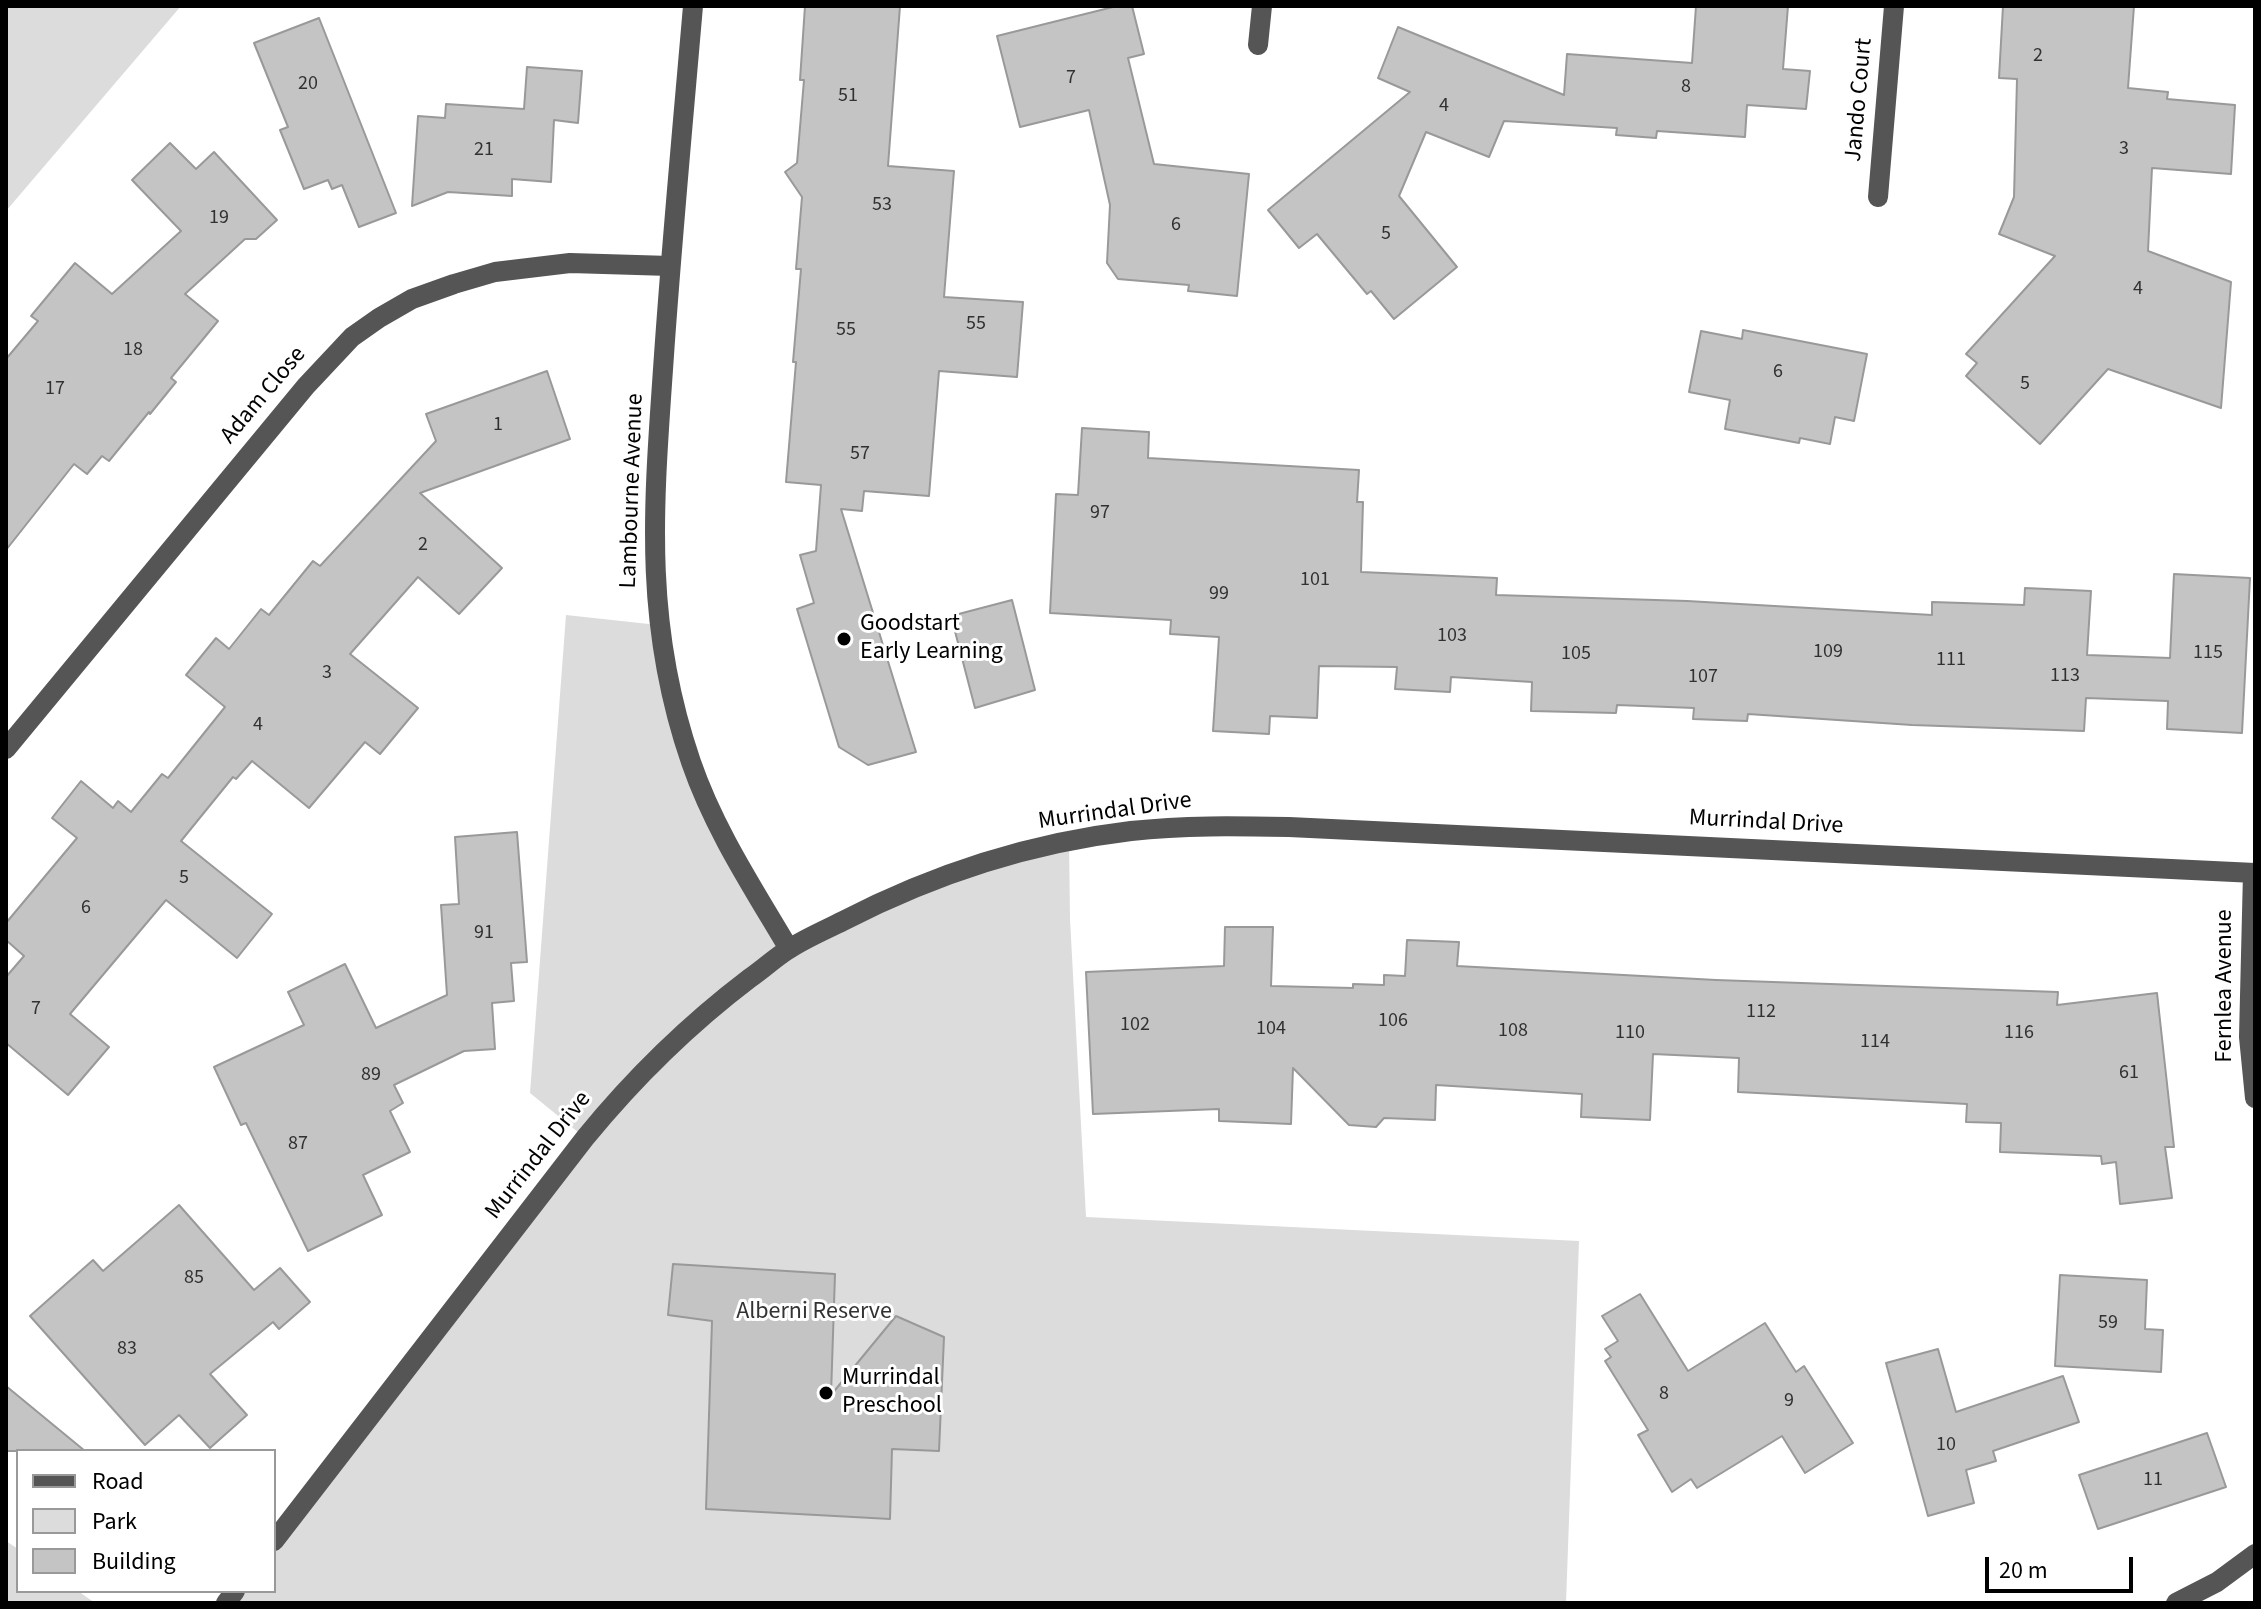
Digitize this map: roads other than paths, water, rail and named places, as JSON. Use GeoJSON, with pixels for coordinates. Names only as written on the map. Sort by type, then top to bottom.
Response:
{"type":"FeatureCollection","features":[{"type":"Feature","properties":{"kind":"street","name":"Lambourne Avenue"},"geometry":{"type":"LineString","coordinates":[[693,6],[670,266],[653,539],[658,625],[677,716],[709,810],[789,949]]}},
{"type":"Feature","properties":{"kind":"street"},"geometry":{"type":"LineString","coordinates":[[1258,45],[1262,6]]}},
{"type":"Feature","properties":{"kind":"street","name":"Jando Court"},"geometry":{"type":"LineString","coordinates":[[1878,197],[1894,6]]}},
{"type":"Feature","properties":{"kind":"street","name":"Adam Close"},"geometry":{"type":"LineString","coordinates":[[6,749],[306,386],[352,337],[412,299],[495,272],[570,263],[670,266]]}},
{"type":"Feature","properties":{"kind":"street","name":"Murrindal Drive"},"geometry":{"type":"LineString","coordinates":[[276,1538],[623,1091],[700,1018],[789,949],[908,890],[973,864],[1069,840],[1199,825],[2254,873]]}},
{"type":"Feature","properties":{"kind":"street","name":"Fernlea Avenue"},"geometry":{"type":"LineString","coordinates":[[2254,873],[2249,1037],[2255,1098]]}},
{"type":"Feature","properties":{"kind":"street"},"geometry":{"type":"LineString","coordinates":[[2176,1603],[2217,1582],[2255,1554]]}},
{"type":"Feature","properties":{"kind":"place","name":"Goodstart Early Learning"},"geometry":{"type":"Point","coordinates":[844,639]}},
{"type":"Feature","properties":{"kind":"place","name":"Murrindal Preschool"},"geometry":{"type":"Point","coordinates":[826,1393]}},
{"type":"Feature","properties":{"kind":"park label","name":"Alberni Reserve"},"geometry":{"type":"Point","coordinates":[814,1313]}}]}
